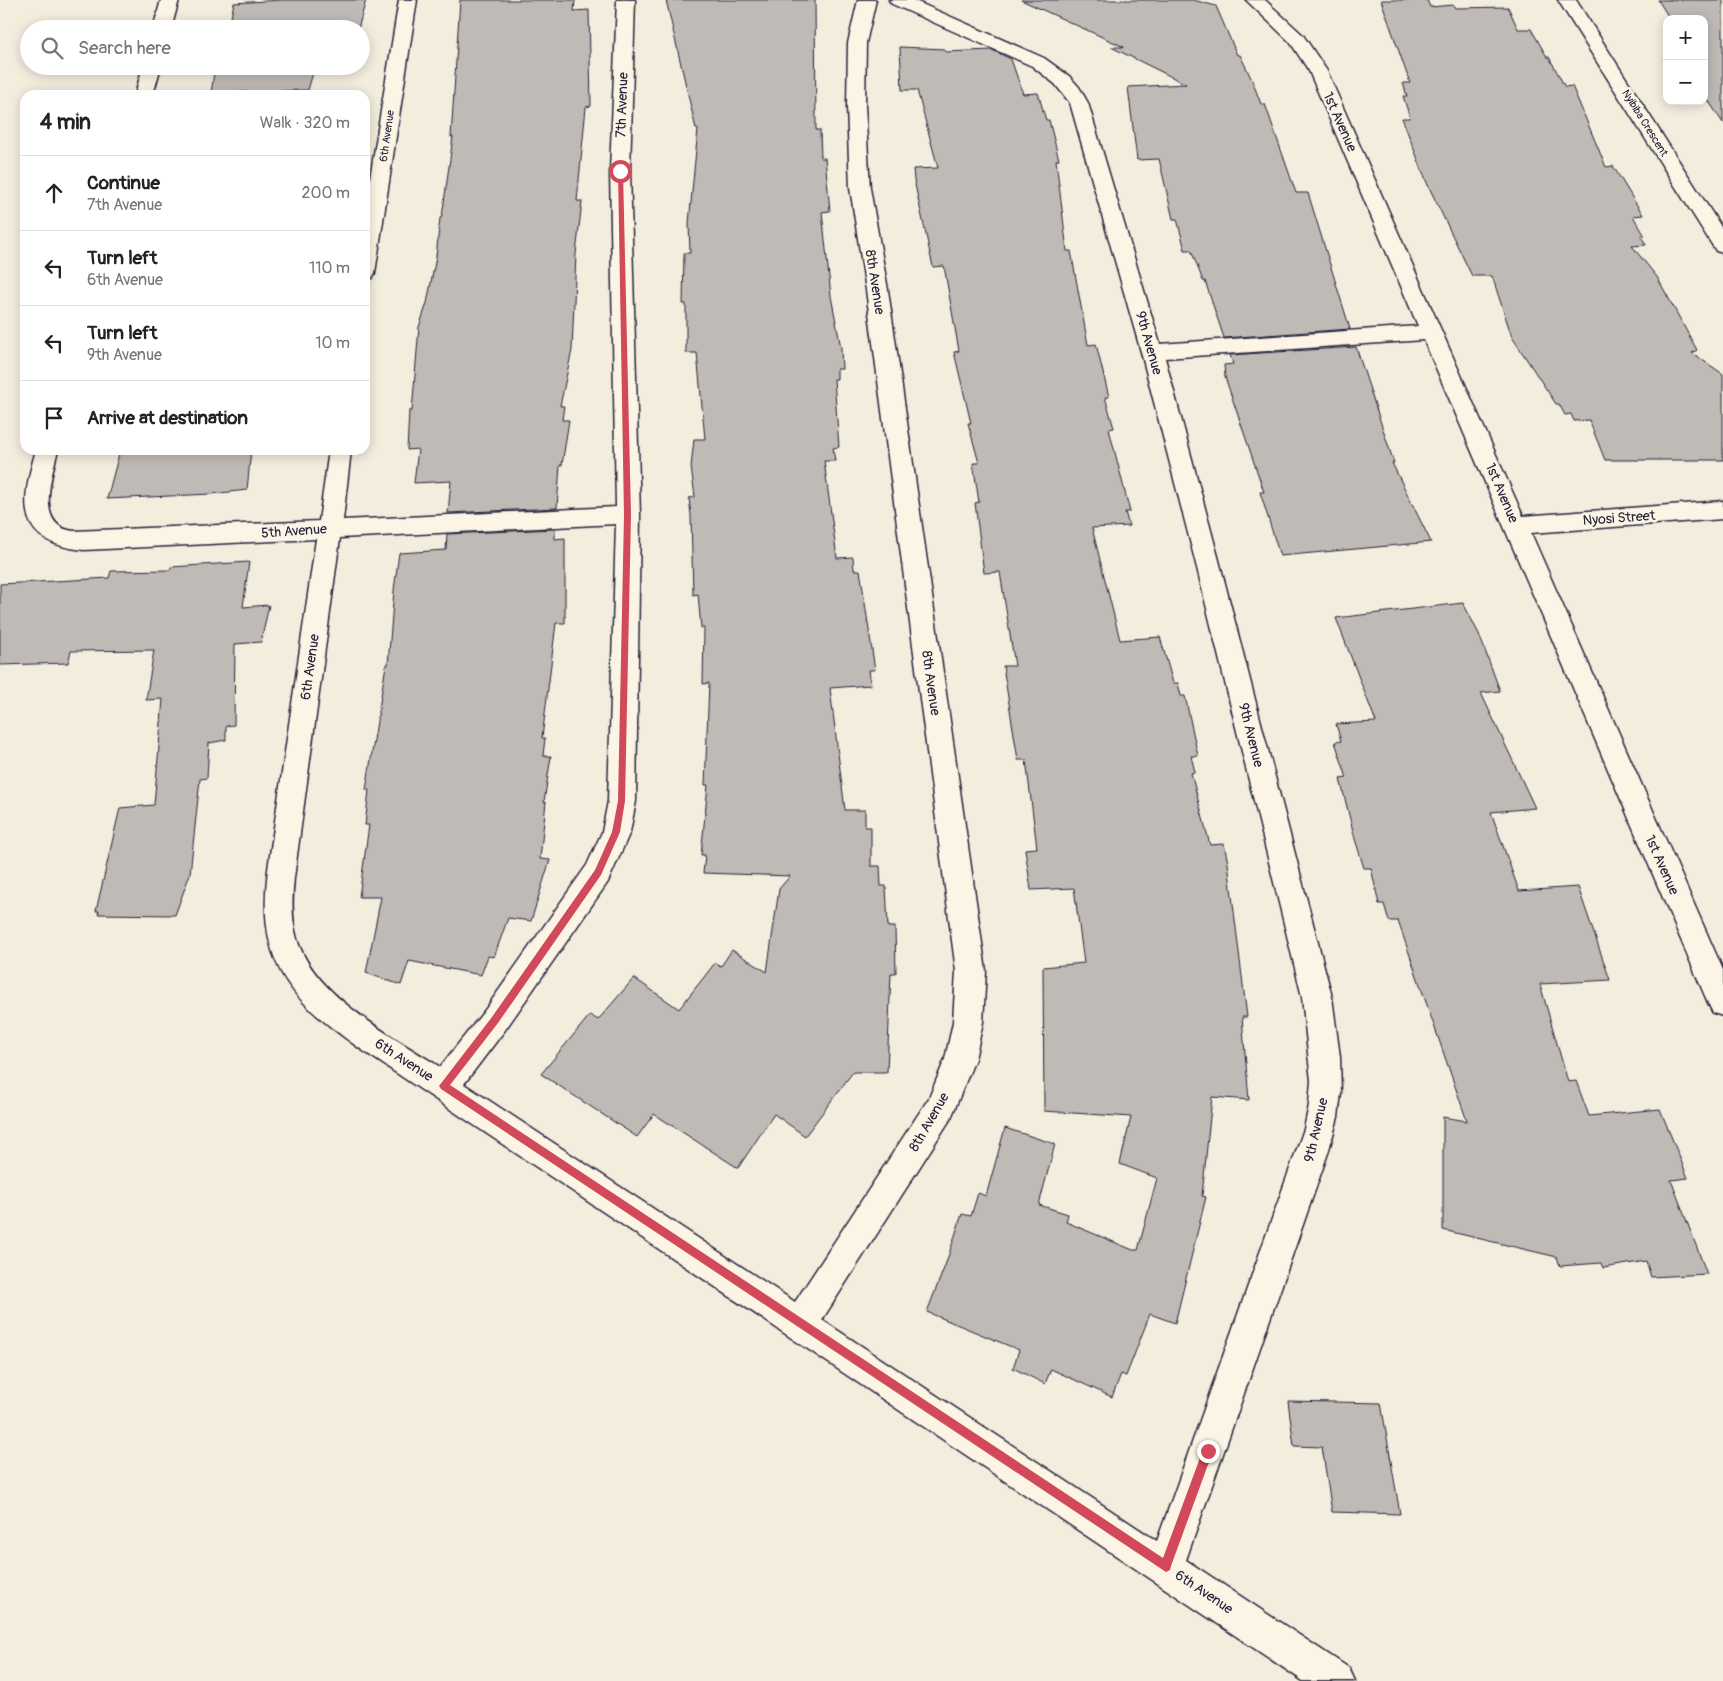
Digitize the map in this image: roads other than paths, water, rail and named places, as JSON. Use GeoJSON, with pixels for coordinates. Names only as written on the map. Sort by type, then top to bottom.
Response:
{"type":"FeatureCollection","features":[{"type":"Feature","properties":{"kind":"street"},"geometry":{"type":"LineString","coordinates":[[164,20],[170,0]]}},
{"type":"Feature","properties":{"kind":"street","name":"6th Avenue"},"geometry":{"type":"LineString","coordinates":[[370,243],[408,0]]}},
{"type":"Feature","properties":{"kind":"street","name":"7th Avenue"},"geometry":{"type":"LineString","coordinates":[[444,1086],[495,1020],[578,904],[598,872],[616,832],[622,801],[628,515],[620,171],[626,0]]}},
{"type":"Feature","properties":{"kind":"street","name":"8th Avenue"},"geometry":{"type":"LineString","coordinates":[[800,1324],[940,1108],[960,1059],[968,1022],[971,970],[877,290],[860,188],[856,59],[860,28],[867,0]]}},
{"type":"Feature","properties":{"kind":"street","name":"9th Avenue"},"geometry":{"type":"LineString","coordinates":[[898,0],[1020,53],[1050,70],[1072,91],[1079,103],[1152,352],[1209,568],[1317,997],[1324,1054],[1326,1094],[1319,1130],[1301,1187],[1166,1566]]}},
{"type":"Feature","properties":{"kind":"street","name":"1st Avenue"},"geometry":{"type":"LineString","coordinates":[[1255,0],[1297,39],[1318,71],[1516,525],[1658,858],[1723,1003]]}},
{"type":"Feature","properties":{"kind":"street","name":"Nyibiba Crescent"},"geometry":{"type":"LineString","coordinates":[[1567,0],[1723,246]]}},
{"type":"Feature","properties":{"kind":"street"},"geometry":{"type":"LineString","coordinates":[[145,90],[150,75]]}},
{"type":"Feature","properties":{"kind":"street"},"geometry":{"type":"LineString","coordinates":[[1152,352],[1432,332]]}},
{"type":"Feature","properties":{"kind":"street","name":"5th Avenue"},"geometry":{"type":"LineString","coordinates":[[46,455],[36,490],[38,511],[43,526],[57,536],[84,541],[628,515]]}},
{"type":"Feature","properties":{"kind":"street","name":"6th Avenue"},"geometry":{"type":"LineString","coordinates":[[339,455],[331,528],[291,799],[278,905],[282,936],[294,966],[310,991],[333,1012],[1336,1681]]}},
{"type":"Feature","properties":{"kind":"street","name":"Nyosi Street"},"geometry":{"type":"LineString","coordinates":[[1516,525],[1723,510]]}}]}
